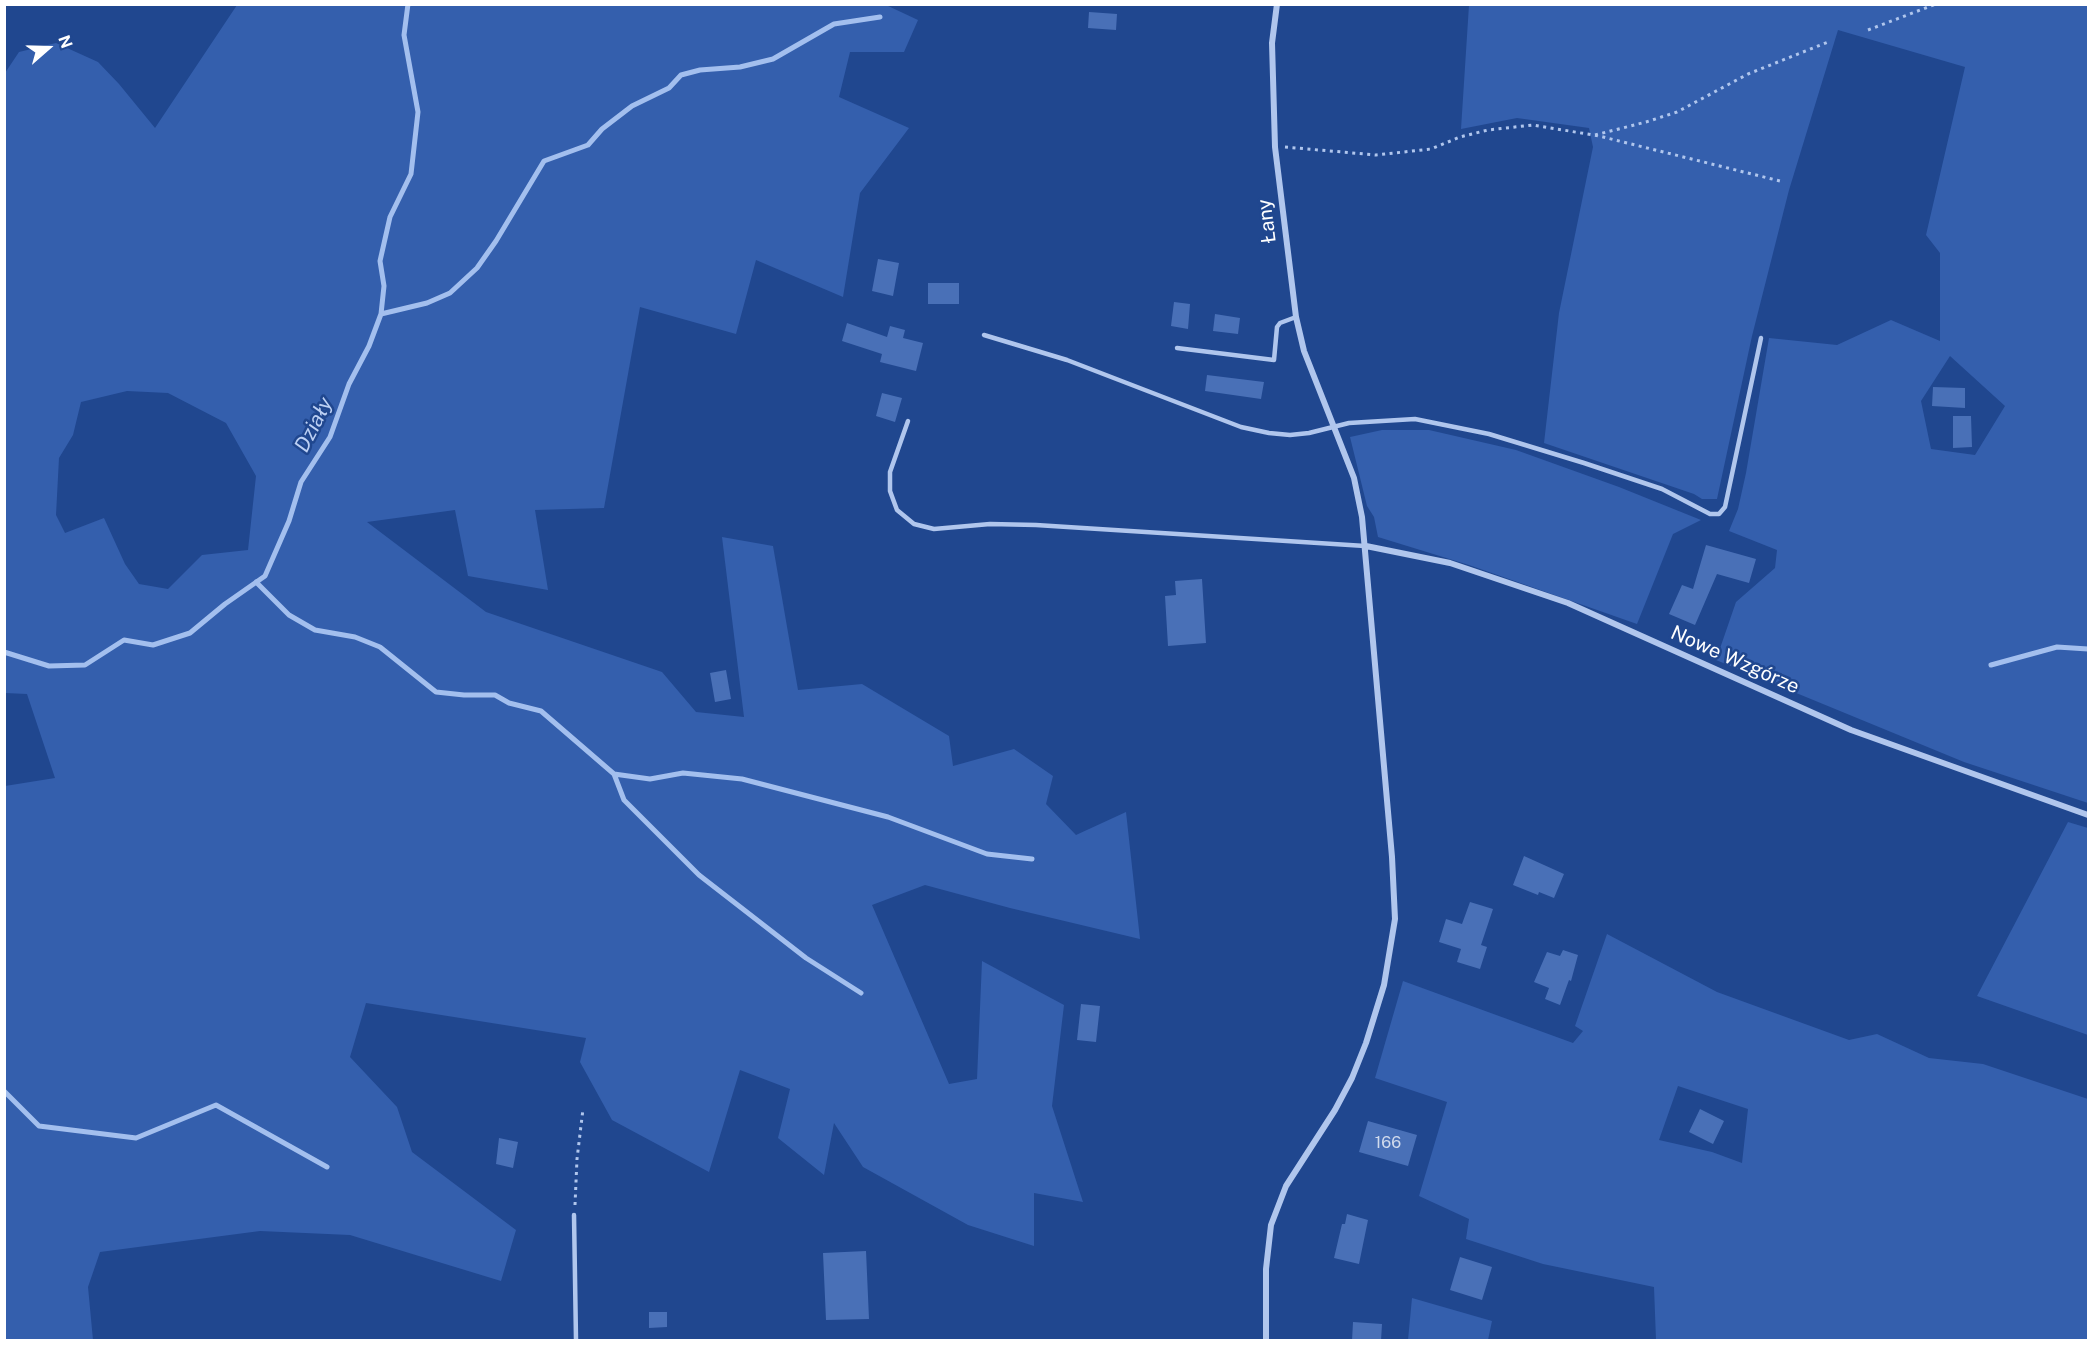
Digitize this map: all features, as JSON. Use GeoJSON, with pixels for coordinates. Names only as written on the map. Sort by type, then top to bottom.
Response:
{"type":"FeatureCollection","features":[{"type":"Feature","properties":{"kind":"street","name":"Łany"},"geometry":{"type":"LineString","coordinates":[[1266,1341],[1266,1269],[1271,1225],[1286,1186],[1335,1110],[1363,1052],[1384,985],[1395,919],[1392,857],[1362,517],[1354,478],[1304,351],[1296,316],[1275,147],[1272,44],[1277,4]]}},
{"type":"Feature","properties":{"kind":"street","name":"Nowe Wzgórze"},"geometry":{"type":"LineString","coordinates":[[1366,546],[1450,563],[1568,603],[1851,730],[2088,815]]}},
{"type":"Feature","properties":{"kind":"lane"},"geometry":{"type":"LineString","coordinates":[[1177,348],[1274,360],[1277,327],[1296,316]]}},
{"type":"Feature","properties":{"kind":"lane"},"geometry":{"type":"LineString","coordinates":[[984,335],[1067,360],[1241,427],[1290,435],[1310,433],[1349,423],[1415,419],[1489,434],[1662,489],[1710,514],[1719,514],[1725,507],[1761,338]]}},
{"type":"Feature","properties":{"kind":"lane"},"geometry":{"type":"LineString","coordinates":[[908,421],[890,472],[890,490],[897,510],[914,525],[934,529],[990,524],[1036,525],[1366,546]]}},
{"type":"Feature","properties":{"kind":"lane"},"geometry":{"type":"LineString","coordinates":[[574,1215],[576,1341]]}},
{"type":"Feature","properties":{"kind":"path"},"geometry":{"type":"LineString","coordinates":[[1868,30],[1936,4]]}},
{"type":"Feature","properties":{"kind":"path"},"geometry":{"type":"LineString","coordinates":[[1593,135],[1677,112],[1748,74],[1828,42]]}},
{"type":"Feature","properties":{"kind":"path"},"geometry":{"type":"LineString","coordinates":[[1275,147],[1376,155],[1431,149],[1488,130],[1533,125],[1593,135],[1687,156],[1784,182]]}},
{"type":"Feature","properties":{"kind":"path"},"geometry":{"type":"LineString","coordinates":[[574,1215],[577,1159],[584,1109]]}},
{"type":"Feature","properties":{"kind":"shaded area"},"geometry":{"type":"Polygon","coordinates":[[[237,5],[886,5],[918,20],[904,52],[850,52],[839,97],[909,128],[860,193],[843,297],[756,260],[736,334],[640,307],[604,508],[535,510],[548,590],[468,576],[455,510],[367,522],[486,612],[662,672],[696,712],[744,717],[722,537],[773,546],[798,690],[862,684],[949,736],[953,766],[1014,749],[1053,776],[1046,804],[1076,835],[1126,812],[1140,939],[925,885],[872,905],[949,1084],[977,1079],[982,961],[1064,1005],[1052,1106],[1083,1202],[1034,1193],[1034,1246],[968,1225],[863,1167],[834,1123],[824,1175],[778,1138],[790,1089],[740,1070],[709,1172],[612,1120],[580,1062],[586,1038],[366,1003],[350,1057],[397,1107],[412,1152],[516,1230],[501,1281],[350,1235],[260,1231],[100,1252],[88,1287],[93,1340],[5,1340],[5,786],[55,778],[27,694],[5,693],[5,73],[19,52],[56,43],[98,62],[155,128],[237,5]],[[127,391],[81,402],[73,435],[59,458],[56,515],[65,533],[104,518],[125,564],[139,584],[168,589],[202,555],[248,550],[256,476],[226,423],[168,393],[127,391]]]}},
{"type":"Feature","properties":{"kind":"shaded area"},"geometry":{"type":"Polygon","coordinates":[[[1469,5],[2088,5],[2088,803],[1964,762],[1716,660],[1736,602],[1775,568],[1777,550],[1729,531],[1738,509],[1746,473],[1769,338],[1837,345],[1891,320],[1940,341],[1940,253],[1926,235],[1965,67],[1838,30],[1789,190],[1752,336],[1717,499],[1702,499],[1694,494],[1544,443],[1559,313],[1593,147],[1589,128],[1517,118],[1461,129],[1469,5]],[[1950,356],[1921,401],[1931,449],[1975,455],[2005,406],[1950,356]]]}},
{"type":"Feature","properties":{"kind":"shaded area"},"geometry":{"type":"Polygon","coordinates":[[[1382,430],[1429,430],[1516,450],[1619,487],[1701,520],[1673,534],[1637,624],[1469,565],[1378,537],[1374,517],[1367,506],[1350,437],[1382,430]]]}},
{"type":"Feature","properties":{"kind":"shaded area"},"geometry":{"type":"Polygon","coordinates":[[[2068,822],[2088,828],[2088,1035],[1977,996],[2068,822]]]}},
{"type":"Feature","properties":{"kind":"shaded area"},"geometry":{"type":"Polygon","coordinates":[[[1607,934],[1717,992],[1849,1040],[1877,1034],[1929,1058],[1983,1064],[2088,1099],[2088,1340],[1656,1340],[1654,1287],[1543,1264],[1466,1239],[1469,1219],[1419,1196],[1447,1102],[1375,1078],[1403,981],[1573,1043],[1583,1031],[1575,1026],[1607,934]],[[1678,1086],[1659,1140],[1712,1152],[1742,1163],[1748,1109],[1678,1086]]]}},
{"type":"Feature","properties":{"kind":"shaded area"},"geometry":{"type":"Polygon","coordinates":[[[1412,1298],[1492,1321],[1488,1340],[1408,1340],[1412,1298]]]}},
{"type":"Feature","properties":{"kind":"building"},"geometry":{"type":"Polygon","coordinates":[[[1089,12],[1117,14],[1116,30],[1088,28],[1089,12]]]}},
{"type":"Feature","properties":{"kind":"building"},"geometry":{"type":"Polygon","coordinates":[[[878,259],[899,263],[893,296],[872,291],[878,259]]]}},
{"type":"Feature","properties":{"kind":"building"},"geometry":{"type":"Polygon","coordinates":[[[928,283],[959,283],[959,304],[928,304],[928,283]]]}},
{"type":"Feature","properties":{"kind":"building"},"geometry":{"type":"Polygon","coordinates":[[[1174,302],[1190,304],[1188,329],[1171,326],[1174,302]]]}},
{"type":"Feature","properties":{"kind":"building"},"geometry":{"type":"Polygon","coordinates":[[[1215,314],[1240,318],[1238,334],[1213,331],[1215,314]]]}},
{"type":"Feature","properties":{"kind":"building"},"geometry":{"type":"Polygon","coordinates":[[[847,323],[887,337],[890,326],[905,330],[903,338],[923,343],[916,371],[880,362],[882,354],[842,341],[847,323]]]}},
{"type":"Feature","properties":{"kind":"building"},"geometry":{"type":"Polygon","coordinates":[[[1207,375],[1264,382],[1261,399],[1205,391],[1207,375]]]}},
{"type":"Feature","properties":{"kind":"building"},"geometry":{"type":"Polygon","coordinates":[[[1933,387],[1965,388],[1965,408],[1932,406],[1933,387]]]}},
{"type":"Feature","properties":{"kind":"building"},"geometry":{"type":"Polygon","coordinates":[[[882,393],[902,398],[895,422],[876,416],[882,393]]]}},
{"type":"Feature","properties":{"kind":"building"},"geometry":{"type":"Polygon","coordinates":[[[1953,416],[1971,416],[1972,447],[1953,448],[1953,416]]]}},
{"type":"Feature","properties":{"kind":"building"},"geometry":{"type":"Polygon","coordinates":[[[1706,545],[1756,559],[1749,583],[1717,574],[1695,625],[1669,614],[1682,585],[1693,589],[1706,545]]]}},
{"type":"Feature","properties":{"kind":"building"},"geometry":{"type":"Polygon","coordinates":[[[1202,579],[1206,643],[1168,646],[1165,596],[1176,595],[1175,581],[1202,579]]]}},
{"type":"Feature","properties":{"kind":"building"},"geometry":{"type":"Polygon","coordinates":[[[726,670],[731,699],[715,702],[710,673],[726,670]]]}},
{"type":"Feature","properties":{"kind":"building"},"geometry":{"type":"Polygon","coordinates":[[[1524,856],[1564,874],[1554,898],[1539,892],[1538,895],[1513,885],[1524,856]]]}},
{"type":"Feature","properties":{"kind":"building"},"geometry":{"type":"Polygon","coordinates":[[[1470,902],[1493,909],[1481,945],[1487,947],[1480,969],[1457,962],[1461,949],[1439,942],[1446,919],[1462,924],[1470,902]]]}},
{"type":"Feature","properties":{"kind":"building"},"geometry":{"type":"Polygon","coordinates":[[[1563,950],[1578,955],[1571,981],[1569,980],[1560,1005],[1545,999],[1549,988],[1534,982],[1547,952],[1560,956],[1563,950]]]}},
{"type":"Feature","properties":{"kind":"building"},"geometry":{"type":"Polygon","coordinates":[[[1081,1004],[1100,1006],[1096,1042],[1077,1040],[1081,1004]]]}},
{"type":"Feature","properties":{"kind":"building"},"geometry":{"type":"Polygon","coordinates":[[[1700,1109],[1724,1121],[1713,1144],[1689,1132],[1700,1109]]]}},
{"type":"Feature","properties":{"kind":"building"},"geometry":{"type":"Polygon","coordinates":[[[1368,1121],[1417,1135],[1408,1166],[1359,1152],[1368,1121]]]}},
{"type":"Feature","properties":{"kind":"building"},"geometry":{"type":"Polygon","coordinates":[[[499,1138],[518,1142],[513,1168],[496,1164],[499,1138]]]}},
{"type":"Feature","properties":{"kind":"building"},"geometry":{"type":"Polygon","coordinates":[[[1347,1214],[1368,1220],[1359,1264],[1334,1258],[1342,1224],[1345,1224],[1347,1214]]]}},
{"type":"Feature","properties":{"kind":"building"},"geometry":{"type":"Polygon","coordinates":[[[866,1251],[869,1319],[826,1320],[823,1253],[866,1251]]]}},
{"type":"Feature","properties":{"kind":"building"},"geometry":{"type":"Polygon","coordinates":[[[1460,1257],[1492,1267],[1482,1300],[1450,1290],[1460,1257]]]}},
{"type":"Feature","properties":{"kind":"building"},"geometry":{"type":"Polygon","coordinates":[[[649,1312],[667,1312],[667,1327],[649,1328],[649,1312]]]}},
{"type":"Feature","properties":{"kind":"building"},"geometry":{"type":"Polygon","coordinates":[[[1353,1322],[1382,1324],[1381,1341],[1352,1341],[1353,1322]]]}},
{"type":"Feature","properties":{"kind":"waterway","name":"Działy"},"geometry":{"type":"LineString","coordinates":[[4,652],[49,666],[85,665],[124,640],[153,645],[190,633],[225,604],[265,576],[289,521],[301,482],[330,437],[349,384],[369,346],[381,314],[384,286],[380,261],[390,217],[411,174],[418,112],[404,35],[408,4]]}},
{"type":"Feature","properties":{"kind":"waterway"},"geometry":{"type":"LineString","coordinates":[[381,314],[427,303],[450,293],[477,268],[544,161],[588,145],[602,129],[632,106],[669,88],[681,75],[700,70],[740,67],[773,59],[834,24],[880,17]]}},
{"type":"Feature","properties":{"kind":"waterway"},"geometry":{"type":"LineString","coordinates":[[256,582],[289,615],[315,630],[355,637],[380,647],[436,692],[495,695],[509,703],[541,711],[614,774],[650,779],[683,773],[742,779],[888,817],[987,854],[1032,859]]}},
{"type":"Feature","properties":{"kind":"waterway"},"geometry":{"type":"LineString","coordinates":[[1991,665],[2057,647],[2088,649]]}},
{"type":"Feature","properties":{"kind":"waterway"},"geometry":{"type":"LineString","coordinates":[[614,774],[624,800],[699,875],[806,958],[861,993]]}},
{"type":"Feature","properties":{"kind":"waterway"},"geometry":{"type":"LineString","coordinates":[[4,1091],[39,1126],[136,1138],[216,1105],[327,1167]]}}]}
